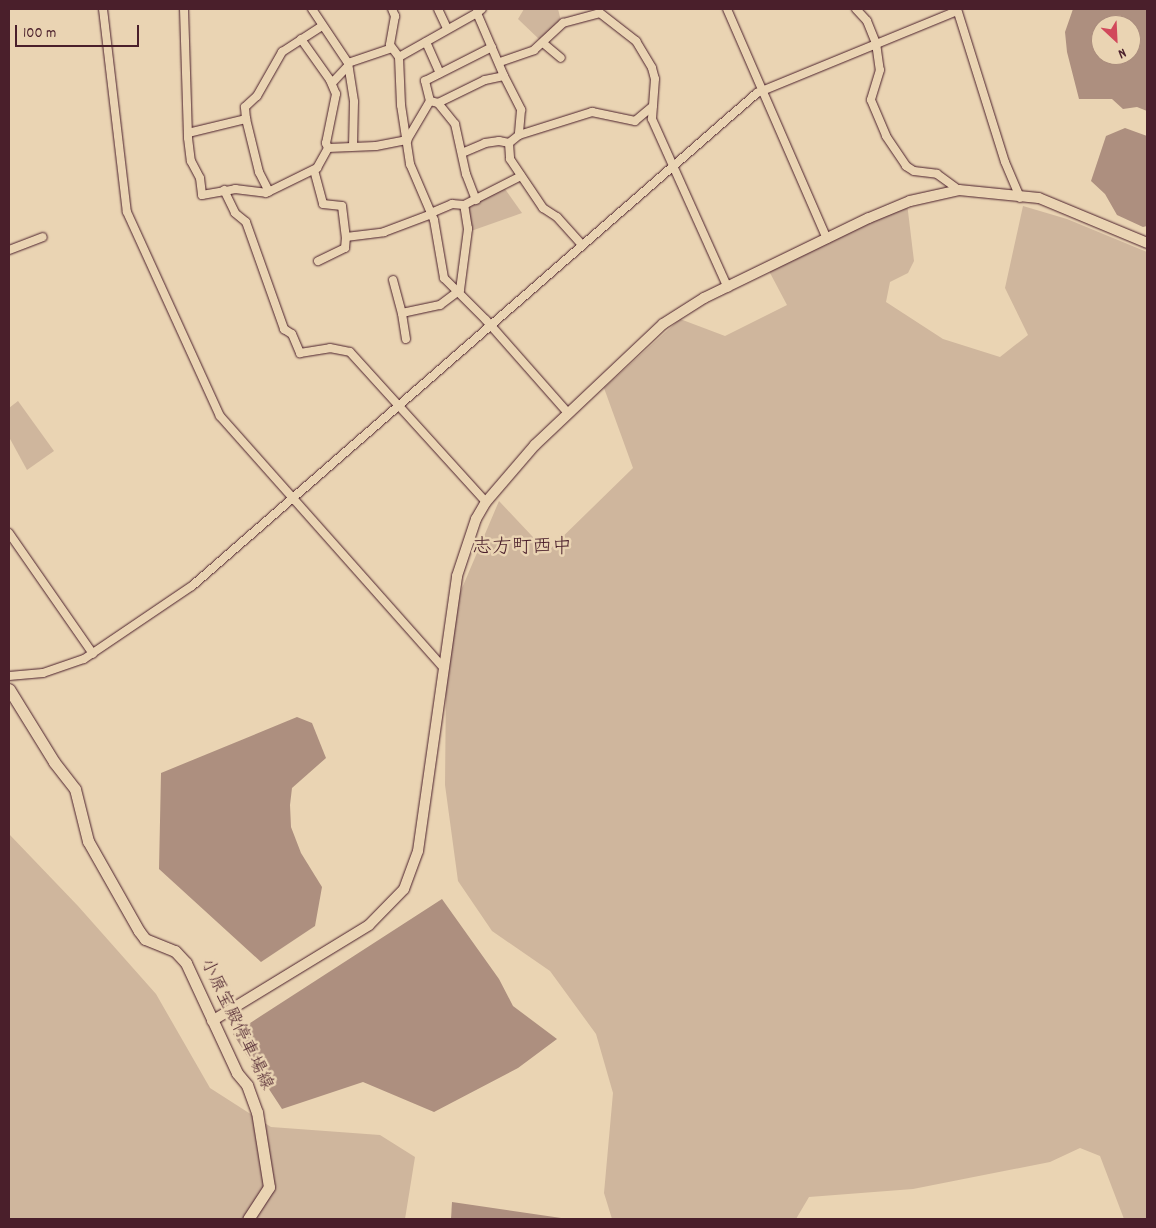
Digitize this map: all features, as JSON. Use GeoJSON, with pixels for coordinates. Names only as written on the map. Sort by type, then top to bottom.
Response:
{"type":"FeatureCollection","features":[{"type":"Feature","properties":{"kind":"main road","name":"小原宝殿停車場線"},"geometry":{"type":"LineString","coordinates":[[9,689],[54,762],[75,789],[88,841],[139,931],[145,939],[175,951],[186,963],[257,1112],[268,1169],[269,1187],[248,1219]]}},
{"type":"Feature","properties":{"kind":"street"},"geometry":{"type":"LineString","coordinates":[[103,9],[127,212],[220,416],[444,668]]}},
{"type":"Feature","properties":{"kind":"street"},"geometry":{"type":"LineString","coordinates":[[184,9],[188,133],[191,161],[200,178],[202,194],[224,190],[269,192],[314,170],[328,148]]}},
{"type":"Feature","properties":{"kind":"street"},"geometry":{"type":"LineString","coordinates":[[312,9],[348,64],[354,102],[353,146]]}},
{"type":"Feature","properties":{"kind":"street"},"geometry":{"type":"LineString","coordinates":[[392,9],[395,16],[392,48],[399,56],[406,140],[410,164],[432,213],[444,278],[456,293],[490,325],[568,413]]}},
{"type":"Feature","properties":{"kind":"street"},"geometry":{"type":"LineString","coordinates":[[438,9],[448,28]]}},
{"type":"Feature","properties":{"kind":"street"},"geometry":{"type":"LineString","coordinates":[[727,9],[764,90],[827,239]]}},
{"type":"Feature","properties":{"kind":"street"},"geometry":{"type":"LineString","coordinates":[[856,9],[867,20],[876,44],[880,70],[871,100],[886,136],[906,166],[914,171],[937,174],[950,181],[959,190]]}},
{"type":"Feature","properties":{"kind":"street"},"geometry":{"type":"LineString","coordinates":[[9,676],[43,673],[93,654],[186,591],[294,499],[582,245],[764,90],[957,10],[1005,162],[1020,198]]}},
{"type":"Feature","properties":{"kind":"street"},"geometry":{"type":"LineString","coordinates":[[399,56],[480,11],[504,76],[521,110],[519,135]]}},
{"type":"Feature","properties":{"kind":"street"},"geometry":{"type":"LineString","coordinates":[[500,62],[543,43],[563,23],[604,14],[636,41],[652,68],[652,119],[728,288]]}},
{"type":"Feature","properties":{"kind":"street"},"geometry":{"type":"LineString","coordinates":[[269,192],[259,172],[246,119],[245,107],[257,96],[273,64],[282,52],[322,26]]}},
{"type":"Feature","properties":{"kind":"street"},"geometry":{"type":"LineString","coordinates":[[301,39],[332,83],[336,101],[326,143],[328,148]]}},
{"type":"Feature","properties":{"kind":"street"},"geometry":{"type":"LineString","coordinates":[[426,42],[440,73]]}},
{"type":"Feature","properties":{"kind":"street"},"geometry":{"type":"LineString","coordinates":[[543,43],[561,58]]}},
{"type":"Feature","properties":{"kind":"street"},"geometry":{"type":"LineString","coordinates":[[476,200],[466,174],[453,117],[434,102],[425,80],[492,47]]}},
{"type":"Feature","properties":{"kind":"street"},"geometry":{"type":"LineString","coordinates":[[332,83],[348,64],[392,48]]}},
{"type":"Feature","properties":{"kind":"street"},"geometry":{"type":"LineString","coordinates":[[328,148],[376,146],[406,140],[434,102],[485,80],[504,76]]}},
{"type":"Feature","properties":{"kind":"street"},"geometry":{"type":"LineString","coordinates":[[509,143],[519,135],[592,112],[635,121],[653,106]]}},
{"type":"Feature","properties":{"kind":"street"},"geometry":{"type":"LineString","coordinates":[[188,133],[246,119]]}},
{"type":"Feature","properties":{"kind":"street"},"geometry":{"type":"LineString","coordinates":[[462,153],[499,140],[509,143]]}},
{"type":"Feature","properties":{"kind":"street"},"geometry":{"type":"LineString","coordinates":[[509,143],[510,159],[543,208],[557,217],[582,245]]}},
{"type":"Feature","properties":{"kind":"street"},"geometry":{"type":"LineString","coordinates":[[314,170],[324,204],[342,206],[346,238],[345,248],[318,261]]}},
{"type":"Feature","properties":{"kind":"street"},"geometry":{"type":"LineString","coordinates":[[346,238],[384,232],[452,204],[464,205],[521,176]]}},
{"type":"Feature","properties":{"kind":"street"},"geometry":{"type":"LineString","coordinates":[[224,190],[235,213],[246,222],[284,329],[292,334],[300,353],[330,348],[350,352],[486,502]]}},
{"type":"Feature","properties":{"kind":"street"},"geometry":{"type":"LineString","coordinates":[[212,1021],[369,925],[404,889],[418,851],[457,576],[476,519],[486,502],[568,413],[663,324],[704,298],[910,201],[959,190],[1020,198],[1039,198],[1147,243]]}},
{"type":"Feature","properties":{"kind":"street"},"geometry":{"type":"LineString","coordinates":[[402,313],[440,305],[460,290],[468,229],[464,205]]}},
{"type":"Feature","properties":{"kind":"street"},"geometry":{"type":"LineString","coordinates":[[9,250],[43,237]]}},
{"type":"Feature","properties":{"kind":"street"},"geometry":{"type":"LineString","coordinates":[[393,280],[402,313],[406,339]]}},
{"type":"Feature","properties":{"kind":"street"},"geometry":{"type":"LineString","coordinates":[[9,533],[93,654]]}},
{"type":"Feature","properties":{"kind":"shaded area"},"geometry":{"type":"Polygon","coordinates":[[[524,9],[558,9],[561,21],[542,42],[518,19],[524,9]]]}},
{"type":"Feature","properties":{"kind":"shaded area"},"geometry":{"type":"Polygon","coordinates":[[[1073,9],[1147,9],[1147,111],[1137,107],[1123,109],[1112,99],[1079,99],[1067,52],[1065,32],[1073,9]]]}},
{"type":"Feature","properties":{"kind":"shaded area"},"geometry":{"type":"Polygon","coordinates":[[[1125,128],[1147,136],[1147,226],[1143,227],[1117,215],[1105,194],[1091,181],[1106,136],[1125,128]]]}},
{"type":"Feature","properties":{"kind":"shaded area"},"geometry":{"type":"Polygon","coordinates":[[[505,189],[522,213],[471,231],[466,206],[505,189]]]}},
{"type":"Feature","properties":{"kind":"shaded area"},"geometry":{"type":"Polygon","coordinates":[[[907,203],[914,261],[908,273],[890,282],[886,302],[943,339],[1000,357],[1028,335],[1005,288],[1023,206],[1067,219],[1147,252],[1147,1219],[1124,1219],[1100,1156],[1080,1148],[1050,1162],[913,1189],[809,1197],[796,1219],[612,1219],[604,1193],[613,1093],[596,1034],[550,971],[492,931],[458,881],[445,785],[446,682],[457,600],[499,501],[547,552],[633,468],[604,388],[680,319],[725,336],[787,305],[769,271],[907,203]]]}},
{"type":"Feature","properties":{"kind":"shaded area"},"geometry":{"type":"Polygon","coordinates":[[[18,401],[54,451],[27,470],[9,437],[9,408],[18,401]]]}},
{"type":"Feature","properties":{"kind":"shaded area"},"geometry":{"type":"Polygon","coordinates":[[[297,717],[312,723],[326,758],[292,788],[290,805],[291,827],[301,853],[322,887],[315,926],[261,962],[159,869],[161,773],[297,717]]]}},
{"type":"Feature","properties":{"kind":"shaded area"},"geometry":{"type":"Polygon","coordinates":[[[9,834],[78,906],[156,994],[210,1088],[271,1127],[380,1135],[415,1157],[405,1219],[9,1219],[9,834]]]}},
{"type":"Feature","properties":{"kind":"shaded area"},"geometry":{"type":"Polygon","coordinates":[[[442,899],[499,979],[513,1006],[557,1039],[518,1068],[434,1112],[363,1082],[282,1109],[233,1034],[442,899]]]}},
{"type":"Feature","properties":{"kind":"shaded area"},"geometry":{"type":"Polygon","coordinates":[[[452,1202],[568,1219],[451,1219],[452,1202]]]}},
{"type":"Feature","properties":{"kind":"district","name":"志方町西中"},"geometry":{"type":"Point","coordinates":[522,548]}}]}
